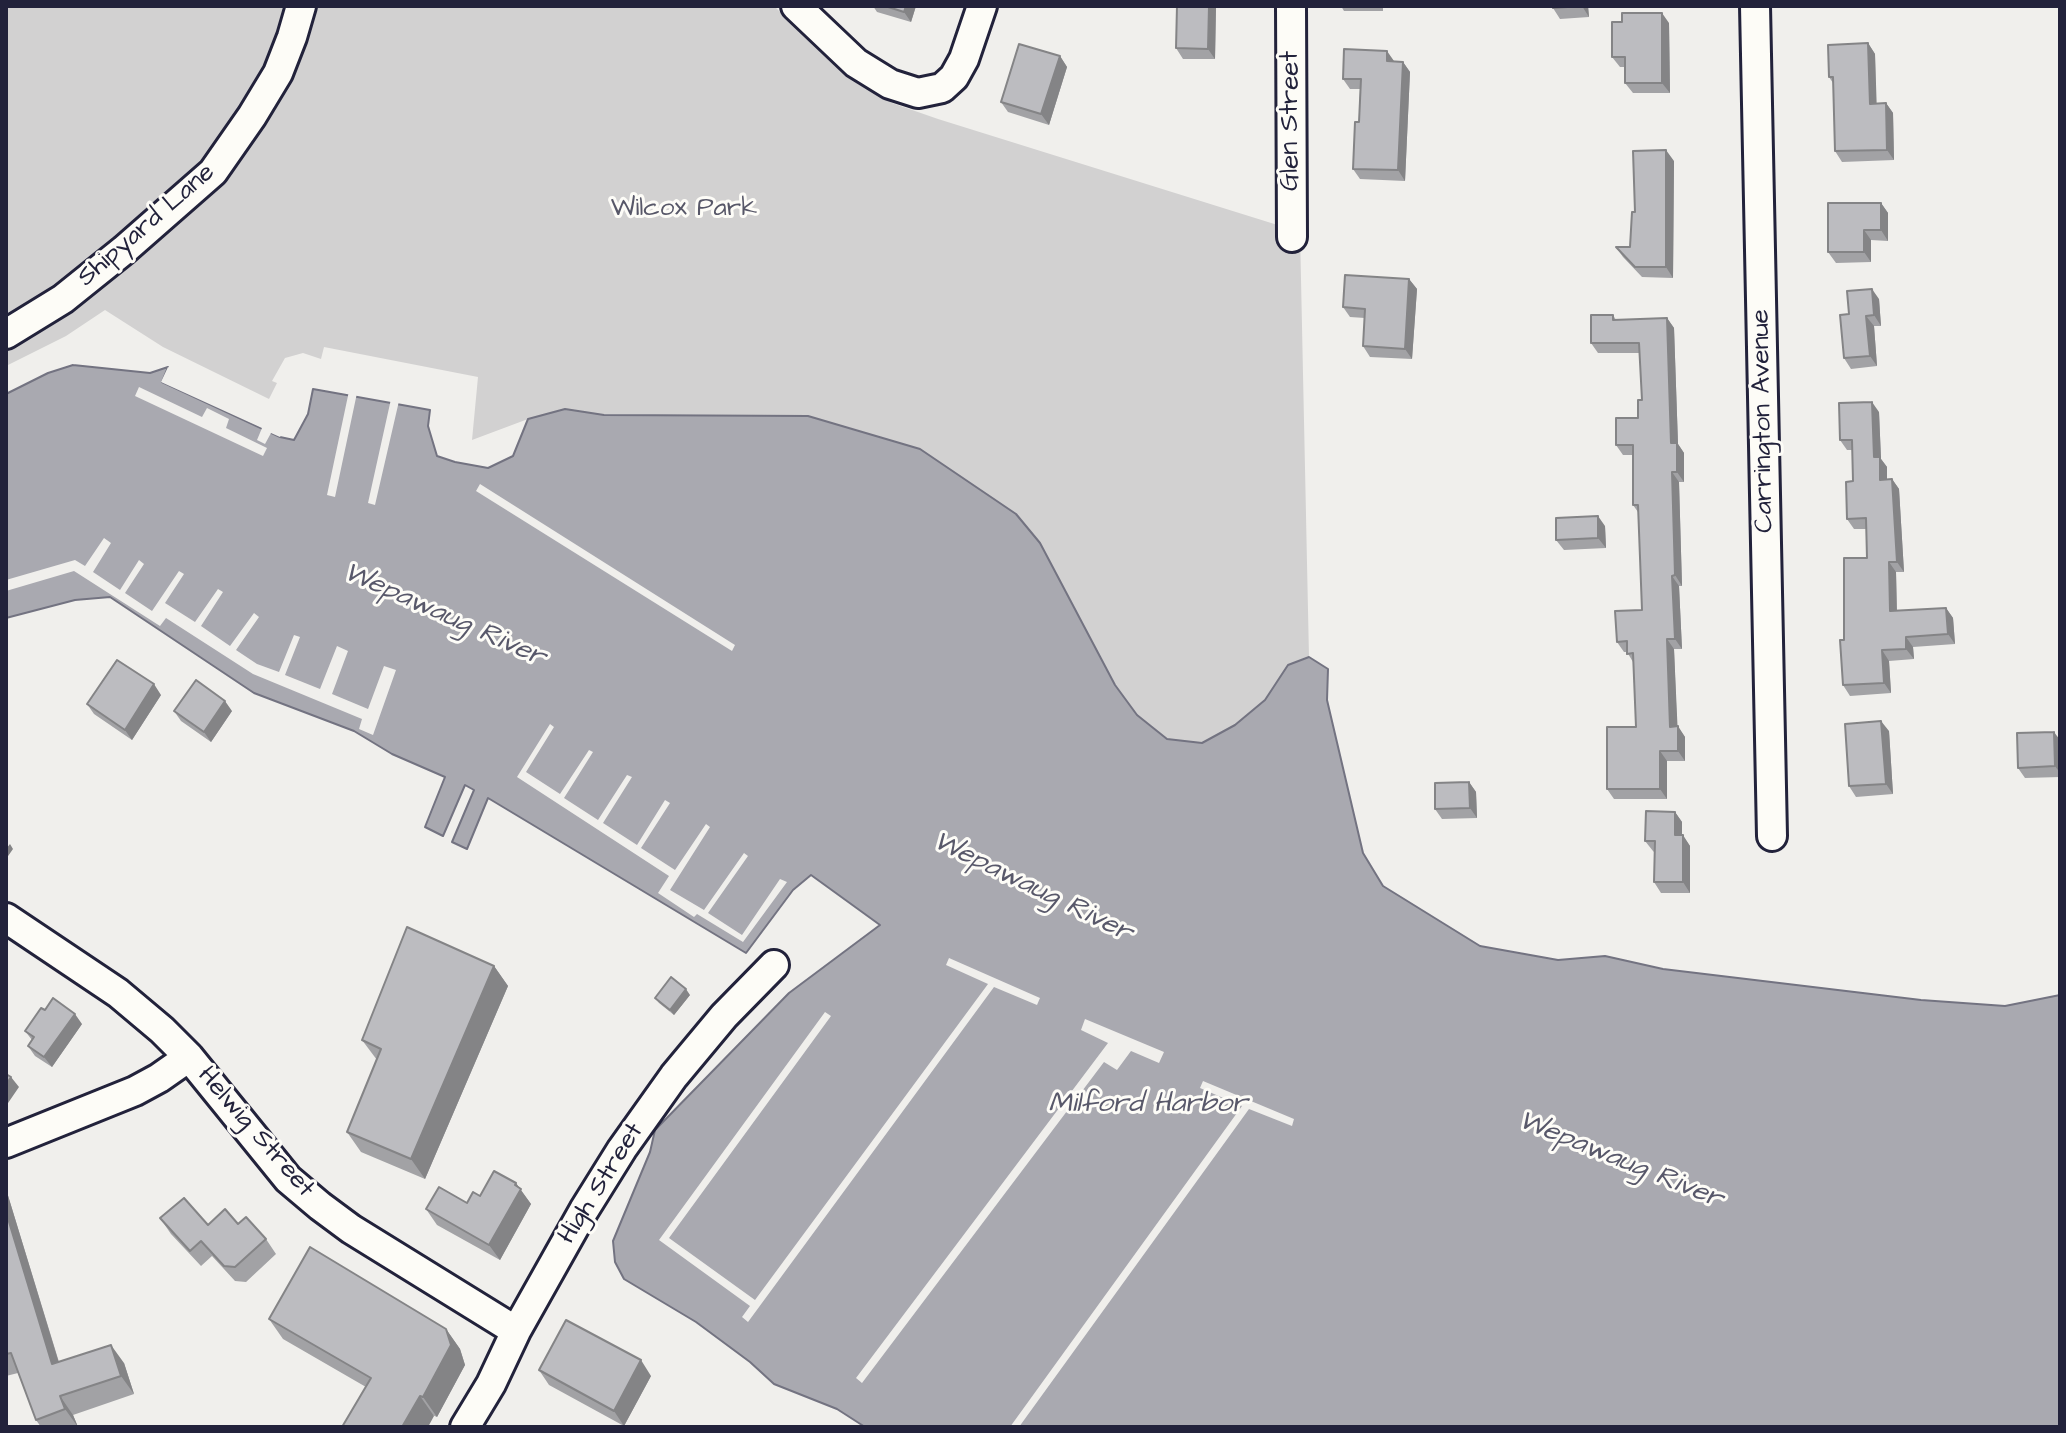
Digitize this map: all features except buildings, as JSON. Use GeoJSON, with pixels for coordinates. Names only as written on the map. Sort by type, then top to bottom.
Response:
{"type":"FeatureCollection","features":[{"type":"Feature","properties":{"kind":"street","name":"Shipyard Lane"},"geometry":{"type":"LineString","coordinates":[[6,334],[63,299],[213,172],[278,73],[301,6]]}},
{"type":"Feature","properties":{"kind":"street"},"geometry":{"type":"LineString","coordinates":[[796,6],[856,63],[875,76],[915,93],[938,90],[950,83],[964,59],[982,6]]}},
{"type":"Feature","properties":{"kind":"street","name":"Glen Street"},"geometry":{"type":"LineString","coordinates":[[1291,6],[1292,237]]}},
{"type":"Feature","properties":{"kind":"street","name":"Carrington Avenue"},"geometry":{"type":"LineString","coordinates":[[1755,6],[1772,836]]}},
{"type":"Feature","properties":{"kind":"street","name":"Helwig Street"},"geometry":{"type":"LineString","coordinates":[[6,918],[118,993],[162,1030],[189,1057],[261,1149],[304,1193],[351,1229],[516,1331]]}},
{"type":"Feature","properties":{"kind":"street","name":"High Street"},"geometry":{"type":"LineString","coordinates":[[465,1427],[584,1210],[644,1116],[724,1016],[774,965]]}},
{"type":"Feature","properties":{"kind":"street"},"geometry":{"type":"LineString","coordinates":[[6,1143],[135,1091],[189,1057]]}},
{"type":"Feature","properties":{"kind":"green space","name":"Wilcox Park"},"geometry":{"type":"Polygon","coordinates":[[[6,6],[774,6],[858,84],[892,103],[1300,232],[1309,657],[1288,665],[1265,700],[1235,725],[1202,743],[1167,739],[1137,715],[1115,685],[1040,543],[604,415],[565,409],[472,440],[478,377],[324,347],[321,359],[303,353],[285,358],[272,381],[277,383],[269,399],[163,347],[105,310],[66,336],[6,366],[6,6]]]}},
{"type":"Feature","properties":{"kind":"water","name":"Milford Harbor"},"geometry":{"type":"Polygon","coordinates":[[[73,365],[150,373],[168,367],[162,382],[280,437],[294,440],[308,414],[313,389],[430,410],[428,426],[437,456],[488,468],[513,456],[528,419],[565,409],[604,415],[808,416],[920,449],[1016,514],[1040,543],[1115,685],[1137,715],[1167,739],[1202,743],[1235,725],[1265,700],[1288,665],[1309,657],[1328,669],[1327,700],[1363,853],[1383,886],[1480,946],[1558,960],[1605,956],[1663,969],[1921,1000],[2005,1006],[2060,995],[2060,1427],[865,1427],[837,1409],[774,1384],[696,1322],[624,1279],[615,1262],[613,1241],[650,1152],[655,1130],[789,993],[880,925],[811,875],[793,890],[746,953],[488,798],[467,849],[452,842],[474,790],[465,785],[443,836],[425,827],[445,777],[392,754],[354,731],[254,693],[110,597],[75,600],[6,618],[6,394],[48,373],[73,365]]]}},
{"type":"Feature","properties":{"kind":"pier"},"geometry":{"type":"Polygon","coordinates":[[[168,367],[172,369],[167,380],[282,433],[280,437],[271,433],[265,444],[257,440],[262,428],[161,382],[168,367]]]}},
{"type":"Feature","properties":{"kind":"pier"},"geometry":{"type":"Polygon","coordinates":[[[139,387],[202,417],[207,408],[229,419],[226,428],[267,448],[263,456],[135,396],[139,387]]]}},
{"type":"Feature","properties":{"kind":"pier"},"geometry":{"type":"Polygon","coordinates":[[[349,391],[357,393],[335,497],[327,495],[349,391]]]}},
{"type":"Feature","properties":{"kind":"pier"},"geometry":{"type":"Polygon","coordinates":[[[391,399],[399,401],[375,505],[368,503],[391,399]]]}},
{"type":"Feature","properties":{"kind":"pier"},"geometry":{"type":"Polygon","coordinates":[[[480,484],[735,645],[732,651],[476,491],[480,484]]]}},
{"type":"Feature","properties":{"kind":"pier"},"geometry":{"type":"Polygon","coordinates":[[[104,538],[111,543],[93,572],[120,590],[139,560],[144,564],[125,593],[152,611],[179,571],[184,574],[165,603],[195,622],[218,589],[223,592],[201,626],[230,646],[254,613],[259,617],[236,650],[257,664],[279,672],[294,635],[300,637],[285,675],[320,689],[337,646],[348,651],[332,694],[368,709],[384,666],[396,670],[373,735],[359,729],[362,719],[253,674],[166,618],[160,626],[74,571],[6,591],[6,580],[75,560],[85,566],[104,538]]]}},
{"type":"Feature","properties":{"kind":"pier"},"geometry":{"type":"Polygon","coordinates":[[[550,724],[554,727],[526,772],[560,794],[589,750],[593,752],[564,798],[598,820],[627,775],[632,777],[603,823],[637,845],[665,800],[670,803],[641,848],[675,870],[706,824],[710,827],[670,890],[704,910],[744,853],[748,856],[708,913],[742,935],[780,879],[787,882],[743,942],[697,914],[694,917],[658,893],[669,876],[517,777],[550,724]]]}},
{"type":"Feature","properties":{"kind":"pier"},"geometry":{"type":"Polygon","coordinates":[[[949,958],[1040,998],[1037,1005],[994,987],[748,1322],[742,1317],[750,1306],[659,1240],[825,1012],[831,1016],[669,1238],[755,1300],[988,984],[946,965],[949,958]]]}},
{"type":"Feature","properties":{"kind":"pier"},"geometry":{"type":"Polygon","coordinates":[[[1085,1019],[1164,1052],[1159,1063],[1131,1051],[1117,1070],[1104,1062],[862,1383],[856,1378],[1108,1043],[1081,1030],[1085,1019]]]}},
{"type":"Feature","properties":{"kind":"pier"},"geometry":{"type":"Polygon","coordinates":[[[1203,1081],[1294,1119],[1292,1126],[1249,1109],[1019,1427],[1010,1427],[1242,1106],[1200,1088],[1203,1081]]]}},
{"type":"Feature","properties":{"kind":"water label","name":"Wepawaug River"},"geometry":{"type":"Point","coordinates":[444,616]}},
{"type":"Feature","properties":{"kind":"water label","name":"Wepawaug River"},"geometry":{"type":"Point","coordinates":[1032,888]}},
{"type":"Feature","properties":{"kind":"water label","name":"Wepawaug River"},"geometry":{"type":"Point","coordinates":[1620,1161]}}]}
